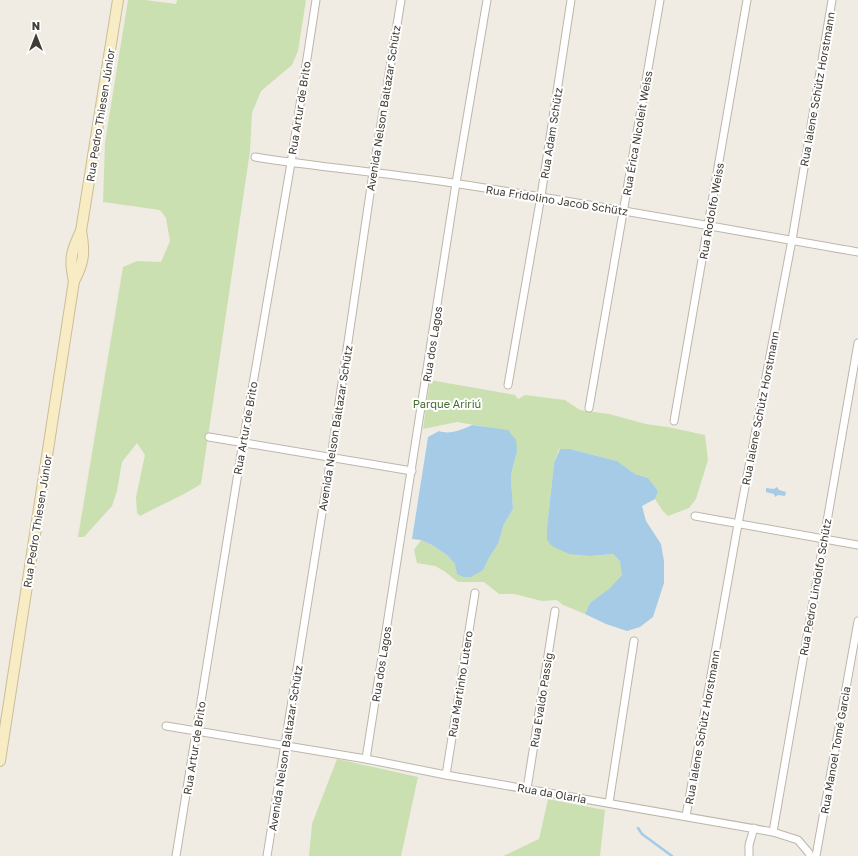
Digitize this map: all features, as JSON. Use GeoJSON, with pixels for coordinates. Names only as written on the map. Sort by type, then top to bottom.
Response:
{"type":"FeatureCollection","features":[{"type":"Feature","properties":{"kind":"main road","name":"Rua Pedro Thiesen Júnior"},"geometry":{"type":"LineString","coordinates":[[76,269],[70,263],[73,246],[81,231],[118,0]]}},
{"type":"Feature","properties":{"kind":"main road","name":"Rua Pedro Thiesen Júnior"},"geometry":{"type":"LineString","coordinates":[[0,761],[76,269],[84,247],[81,231]]}},
{"type":"Feature","properties":{"kind":"main road"},"geometry":{"type":"LineString","coordinates":[[73,246],[80,245],[84,247]]}},
{"type":"Feature","properties":{"kind":"street","name":"Rua Artur de Brito"},"geometry":{"type":"LineString","coordinates":[[176,856],[243,442],[291,163],[316,0]]}},
{"type":"Feature","properties":{"kind":"street","name":"Avenida Nelson Baltazar Schütz"},"geometry":{"type":"LineString","coordinates":[[267,856],[331,457],[373,173],[401,0]]}},
{"type":"Feature","properties":{"kind":"street","name":"Rua dos Lagos"},"geometry":{"type":"LineString","coordinates":[[366,759],[486,0]]}},
{"type":"Feature","properties":{"kind":"street","name":"Rua Adam Schütz"},"geometry":{"type":"LineString","coordinates":[[508,385],[541,196],[571,0]]}},
{"type":"Feature","properties":{"kind":"street","name":"Rua Érica Nicoleit Weiss"},"geometry":{"type":"LineString","coordinates":[[589,408],[660,0]]}},
{"type":"Feature","properties":{"kind":"street","name":"Rua Rodolfo Weiss"},"geometry":{"type":"LineString","coordinates":[[674,421],[747,0]]}},
{"type":"Feature","properties":{"kind":"street","name":"Rua Ialene Schütz Horstmann"},"geometry":{"type":"LineString","coordinates":[[686,816],[738,524],[792,240],[832,0]]}},
{"type":"Feature","properties":{"kind":"street","name":"Rua Fridolino Jacob Schütz"},"geometry":{"type":"LineString","coordinates":[[255,157],[291,163],[456,183],[541,196],[858,252]]}},
{"type":"Feature","properties":{"kind":"street","name":"Rua Pedro Lindolfo Schütz"},"geometry":{"type":"LineString","coordinates":[[773,832],[858,343]]}},
{"type":"Feature","properties":{"kind":"street"},"geometry":{"type":"LineString","coordinates":[[209,436],[412,471]]}},
{"type":"Feature","properties":{"kind":"street"},"geometry":{"type":"LineString","coordinates":[[695,516],[858,545]]}},
{"type":"Feature","properties":{"kind":"street","name":"Rua Martinho Lutero"},"geometry":{"type":"LineString","coordinates":[[446,775],[475,593]]}},
{"type":"Feature","properties":{"kind":"street","name":"Rua Evaldo Passig"},"geometry":{"type":"LineString","coordinates":[[527,789],[555,611]]}},
{"type":"Feature","properties":{"kind":"street","name":"Rua Manoel Tomé Garcia"},"geometry":{"type":"LineString","coordinates":[[816,856],[858,621]]}},
{"type":"Feature","properties":{"kind":"street"},"geometry":{"type":"LineString","coordinates":[[609,803],[634,641]]}},
{"type":"Feature","properties":{"kind":"street","name":"Rua da Olaria"},"geometry":{"type":"LineString","coordinates":[[166,726],[366,759],[446,775],[754,828],[798,840],[810,853],[810,856]]}},
{"type":"Feature","properties":{"kind":"street"},"geometry":{"type":"LineString","coordinates":[[749,856],[749,845],[754,828]]}},
{"type":"Feature","properties":{"kind":"green space"},"geometry":{"type":"Polygon","coordinates":[[[128,0],[145,0],[176,4],[177,0],[306,0],[298,51],[292,65],[261,91],[252,113],[250,151],[201,484],[140,516],[137,513],[136,497],[145,455],[137,443],[122,462],[117,491],[112,506],[84,537],[78,537],[123,267],[137,261],[161,262],[170,241],[166,218],[160,210],[103,202],[105,142],[128,0]]]}},
{"type":"Feature","properties":{"kind":"green space","name":"Parque Aririú"},"geometry":{"type":"Polygon","coordinates":[[[430,380],[515,395],[518,399],[525,395],[565,400],[580,410],[609,414],[646,424],[705,435],[708,460],[696,499],[689,508],[668,516],[655,499],[658,491],[648,478],[635,474],[617,461],[570,449],[559,449],[554,463],[547,528],[591,556],[613,554],[620,561],[623,575],[610,588],[590,603],[585,614],[563,605],[557,600],[542,601],[514,594],[499,594],[484,582],[458,582],[435,566],[417,563],[414,550],[421,540],[447,555],[455,564],[483,570],[498,544],[504,524],[513,509],[511,478],[517,452],[509,431],[457,422],[423,429],[430,380]]]}},
{"type":"Feature","properties":{"kind":"green space"},"geometry":{"type":"Polygon","coordinates":[[[337,759],[418,777],[401,856],[309,856],[312,824],[337,759]]]}},
{"type":"Feature","properties":{"kind":"green space"},"geometry":{"type":"Polygon","coordinates":[[[548,799],[605,810],[600,856],[503,856],[539,839],[548,799]]]}},
{"type":"Feature","properties":{"kind":"water"},"geometry":{"type":"Polygon","coordinates":[[[472,425],[508,430],[516,440],[517,452],[511,478],[513,509],[504,524],[498,544],[483,570],[471,577],[463,577],[457,574],[455,564],[447,555],[432,545],[421,540],[412,539],[428,437],[439,431],[451,432],[472,425]]]}},
{"type":"Feature","properties":{"kind":"water"},"geometry":{"type":"Polygon","coordinates":[[[560,449],[570,449],[617,461],[635,474],[648,478],[658,491],[655,499],[642,506],[646,521],[661,544],[664,561],[664,583],[653,617],[640,627],[627,631],[606,624],[585,614],[590,603],[610,588],[622,575],[620,561],[613,554],[591,556],[569,554],[552,546],[547,540],[554,463],[560,449]]]}},
{"type":"Feature","properties":{"kind":"water"},"geometry":{"type":"Polygon","coordinates":[[[777,487],[779,490],[786,492],[785,496],[778,495],[775,497],[774,494],[766,492],[766,488],[774,489],[777,487]]]}},
{"type":"Feature","properties":{"kind":"waterway"},"geometry":{"type":"LineString","coordinates":[[638,828],[642,834],[672,856]]}}]}
